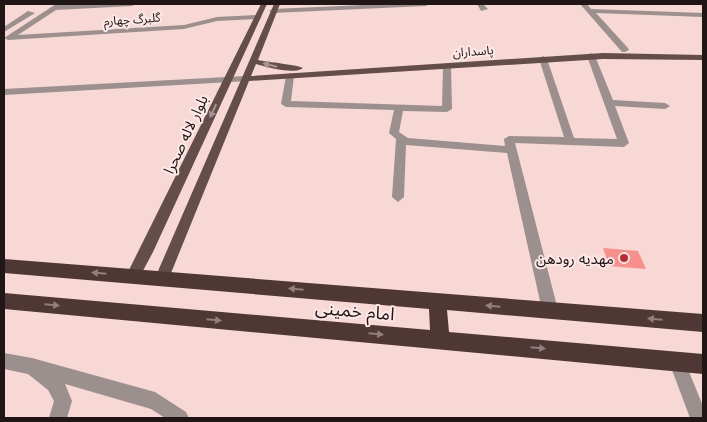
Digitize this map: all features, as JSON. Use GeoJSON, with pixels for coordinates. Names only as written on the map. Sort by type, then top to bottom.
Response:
{"type":"FeatureCollection","features":[{"type":"Feature","properties":{"kind":"highway","name":"امام خمینی"},"geometry":{"type":"LineString","coordinates":[[4,266],[703,323]]}},
{"type":"Feature","properties":{"kind":"highway","name":"امام خمینی"},"geometry":{"type":"LineString","coordinates":[[4,301],[703,364]]}},
{"type":"Feature","properties":{"kind":"highway"},"geometry":{"type":"LineString","coordinates":[[437,301],[440,339]]}},
{"type":"Feature","properties":{"kind":"main road","name":"بلوار لاله صحرا"},"geometry":{"type":"LineString","coordinates":[[132,276],[154,236],[264,4]]}},
{"type":"Feature","properties":{"kind":"main road"},"geometry":{"type":"LineString","coordinates":[[162,278],[275,8]]}},
{"type":"Feature","properties":{"kind":"main road","name":"پاسداران"},"geometry":{"type":"LineString","coordinates":[[245,79],[445,62],[625,50],[703,52]]}},
{"type":"Feature","properties":{"kind":"main road","name":"پاسداران"},"geometry":{"type":"LineString","coordinates":[[252,61],[279,67],[296,68],[592,56],[703,58]]}},
{"type":"Feature","properties":{"kind":"main road"},"geometry":{"type":"LineString","coordinates":[[154,236],[178,237]]}},
{"type":"Feature","properties":{"kind":"street"},"geometry":{"type":"LineString","coordinates":[[4,30],[45,4]]}},
{"type":"Feature","properties":{"kind":"street"},"geometry":{"type":"LineString","coordinates":[[6,40],[57,6],[132,4]]}},
{"type":"Feature","properties":{"kind":"street"},"geometry":{"type":"LineString","coordinates":[[275,8],[426,4]]}},
{"type":"Feature","properties":{"kind":"street"},"geometry":{"type":"LineString","coordinates":[[583,4],[625,50]]}},
{"type":"Feature","properties":{"kind":"street"},"geometry":{"type":"LineString","coordinates":[[588,11],[703,15]]}},
{"type":"Feature","properties":{"kind":"street","name":"گلبرگ چهارم"},"geometry":{"type":"LineString","coordinates":[[6,40],[184,27],[216,19],[258,16]]}},
{"type":"Feature","properties":{"kind":"street"},"geometry":{"type":"LineString","coordinates":[[399,108],[394,133],[405,141],[436,144],[510,145],[570,141],[624,143],[592,56]]}},
{"type":"Feature","properties":{"kind":"street"},"geometry":{"type":"LineString","coordinates":[[543,59],[570,141]]}},
{"type":"Feature","properties":{"kind":"street"},"geometry":{"type":"LineString","coordinates":[[290,76],[286,104],[447,110],[445,62]]}},
{"type":"Feature","properties":{"kind":"street"},"geometry":{"type":"LineString","coordinates":[[4,92],[245,79]]}},
{"type":"Feature","properties":{"kind":"street"},"geometry":{"type":"LineString","coordinates":[[609,103],[665,106]]}},
{"type":"Feature","properties":{"kind":"street"},"geometry":{"type":"LineString","coordinates":[[398,197],[401,138]]}},
{"type":"Feature","properties":{"kind":"street"},"geometry":{"type":"LineString","coordinates":[[510,145],[550,310]]}},
{"type":"Feature","properties":{"kind":"street"},"geometry":{"type":"LineString","coordinates":[[4,361],[32,366],[155,402],[180,418]]}},
{"type":"Feature","properties":{"kind":"street"},"geometry":{"type":"LineString","coordinates":[[677,362],[699,418]]}},
{"type":"Feature","properties":{"kind":"street"},"geometry":{"type":"LineString","coordinates":[[32,366],[48,377],[59,390],[62,401],[58,418]]}},
{"type":"Feature","properties":{"kind":"building","name":"مهدیه رودهن"},"geometry":{"type":"Polygon","coordinates":[[[603,248],[638,251],[646,269],[609,266],[603,248]]]}},
{"type":"Feature","properties":{"kind":"place","name":"مهدیه رودهن"},"geometry":{"type":"Point","coordinates":[624,258]}}]}
